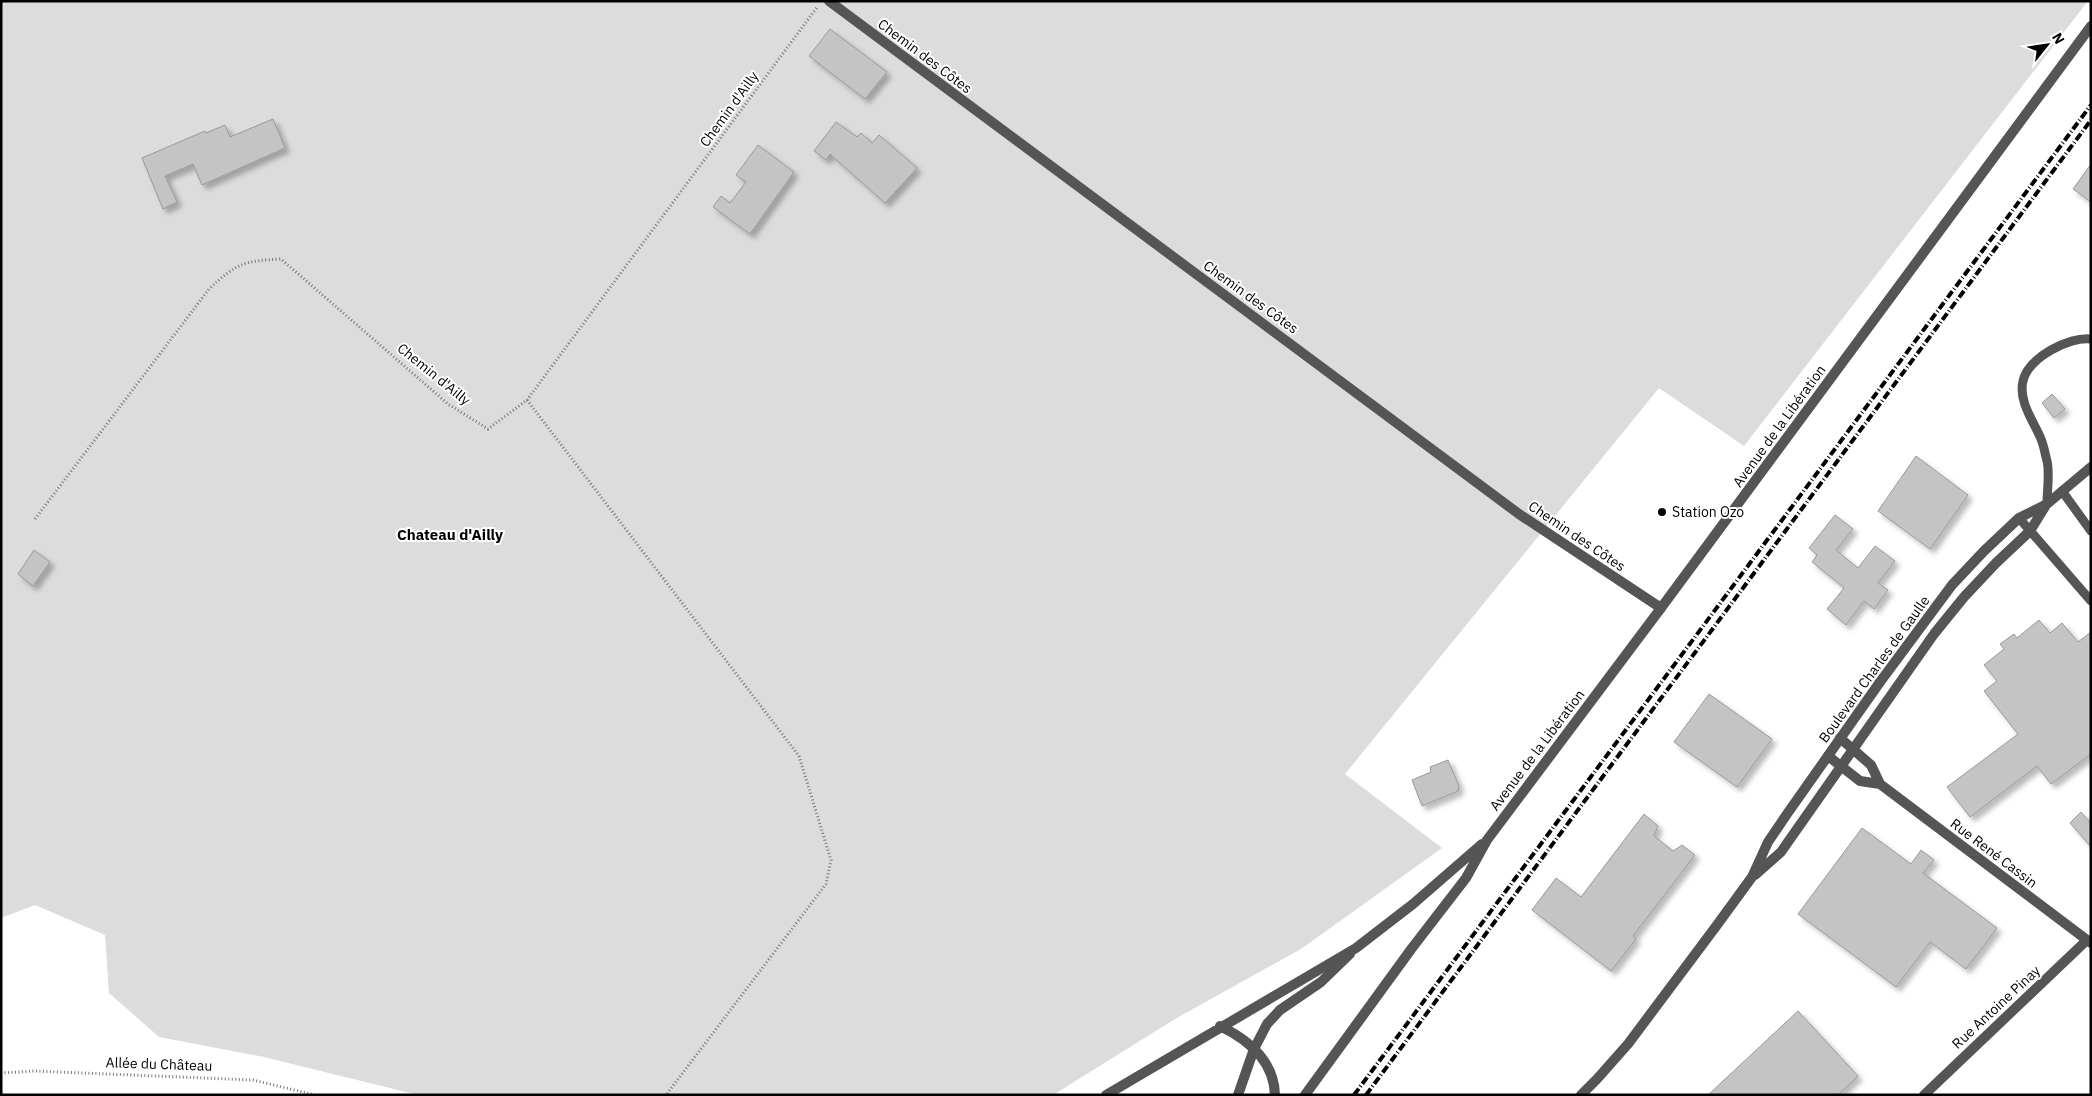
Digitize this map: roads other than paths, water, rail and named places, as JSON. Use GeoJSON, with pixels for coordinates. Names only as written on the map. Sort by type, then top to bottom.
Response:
{"type":"FeatureCollection","features":[{"type":"Feature","properties":{"kind":"street","name":"Chemin des Côtes"},"geometry":{"type":"LineString","coordinates":[[829,1],[1519,514],[1661,608]]}},
{"type":"Feature","properties":{"kind":"street","name":"Avenue de la Libération"},"geometry":{"type":"LineString","coordinates":[[1487,840],[2091,26]]}},
{"type":"Feature","properties":{"kind":"street","name":"Boulevard Charles de Gaulle"},"geometry":{"type":"LineString","coordinates":[[1581,1095],[1628,1044],[1752,876],[1768,842],[1840,738],[1952,585],[2019,518],[2047,504],[2091,467]]}},
{"type":"Feature","properties":{"kind":"street","name":"Boulevard Charles de Gaulle"},"geometry":{"type":"LineString","coordinates":[[1752,876],[1781,852],[1929,642],[1964,597],[2030,531],[2047,504]]}},
{"type":"Feature","properties":{"kind":"street","name":"Rue René Cassin"},"geometry":{"type":"LineString","coordinates":[[1840,738],[1871,765],[1880,784],[2089,941]]}},
{"type":"Feature","properties":{"kind":"street","name":"Rue René Cassin"},"geometry":{"type":"LineString","coordinates":[[1828,756],[1860,781],[1880,784]]}},
{"type":"Feature","properties":{"kind":"street"},"geometry":{"type":"LineString","coordinates":[[1238,1095],[1254,1049],[1267,1024],[1280,1010],[1322,982],[1356,948],[1413,904],[1487,840]]}},
{"type":"Feature","properties":{"kind":"street"},"geometry":{"type":"LineString","coordinates":[[1306,1095],[1412,948],[1466,878],[1487,840]]}},
{"type":"Feature","properties":{"kind":"street","name":"Rue Antoine Pinay"},"geometry":{"type":"LineString","coordinates":[[1924,1095],[2089,941]]}},
{"type":"Feature","properties":{"kind":"street"},"geometry":{"type":"LineString","coordinates":[[1106,1095],[1220,1026],[1356,948]]}},
{"type":"Feature","properties":{"kind":"street"},"geometry":{"type":"LineString","coordinates":[[1220,1026],[1237,1036],[1261,1055],[1270,1068],[1275,1082],[1275,1095]]}},
{"type":"Feature","properties":{"kind":"lane"},"geometry":{"type":"LineString","coordinates":[[2047,504],[2048,464],[2041,440],[2028,415],[2022,380],[2048,351],[2081,338],[2091,339]]}},
{"type":"Feature","properties":{"kind":"lane"},"geometry":{"type":"LineString","coordinates":[[2062,491],[2091,531]]}},
{"type":"Feature","properties":{"kind":"lane"},"geometry":{"type":"LineString","coordinates":[[2019,518],[2091,601]]}},
{"type":"Feature","properties":{"kind":"railway"},"geometry":{"type":"LineString","coordinates":[[1354,1095],[2091,105]]}},
{"type":"Feature","properties":{"kind":"railway"},"geometry":{"type":"LineString","coordinates":[[1366,1095],[2091,120]]}},
{"type":"Feature","properties":{"kind":"place","name":"Station Ozo"},"geometry":{"type":"Point","coordinates":[1662,512]}},
{"type":"Feature","properties":{"kind":"district","name":"Chateau d'Ailly"},"geometry":{"type":"Point","coordinates":[450,535]}}]}
